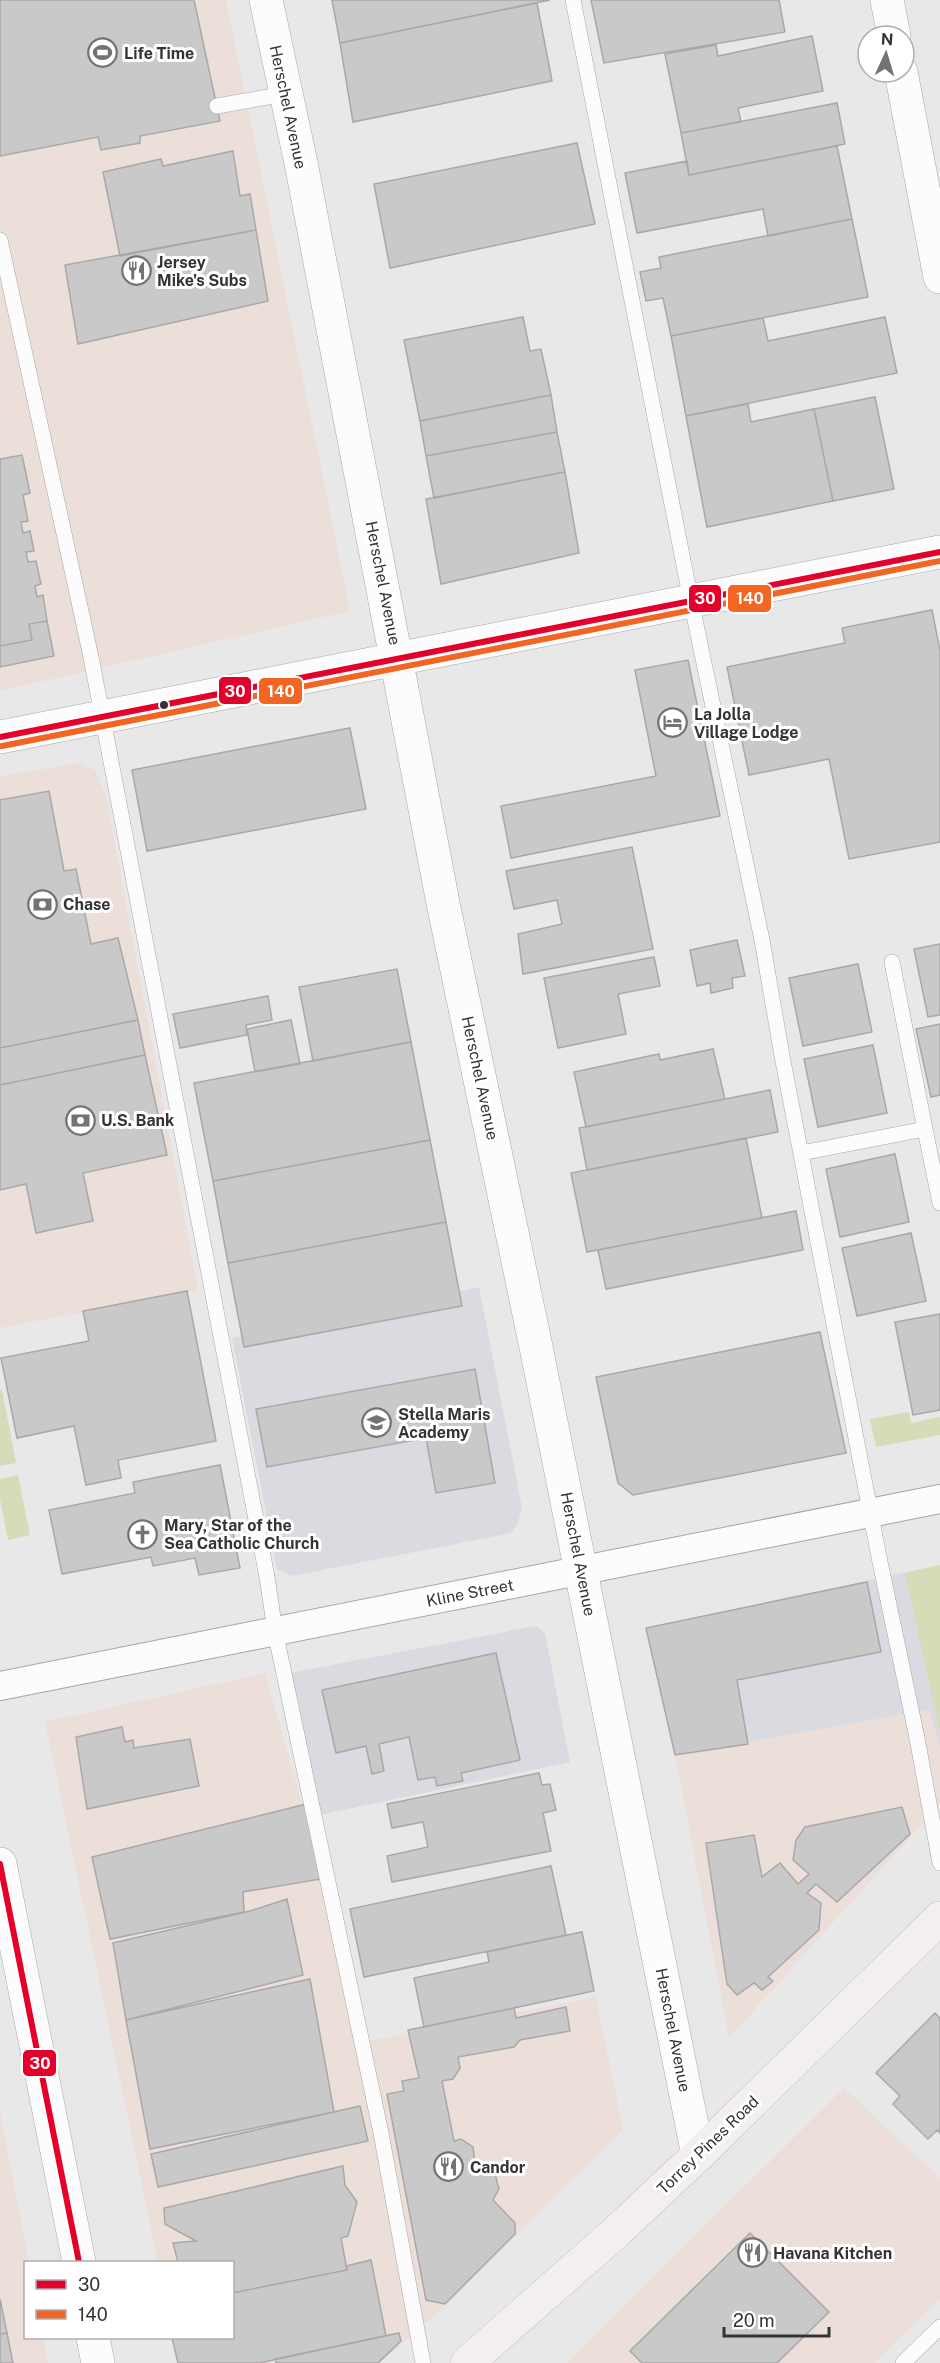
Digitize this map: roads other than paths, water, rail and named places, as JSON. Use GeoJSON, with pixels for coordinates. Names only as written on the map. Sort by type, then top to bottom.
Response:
{"type":"FeatureCollection","features":[{"type":"Feature","properties":{"kind":"main road","name":"Torrey Pines Road"},"geometry":{"type":"LineString","coordinates":[[467,2363],[614,2234],[699,2155],[940,1918]]}},
{"type":"Feature","properties":{"kind":"street","name":"Herschel Avenue"},"geometry":{"type":"LineString","coordinates":[[266,0],[301,163],[340,374],[398,658],[444,908],[699,2155]]}},
{"type":"Feature","properties":{"kind":"street"},"geometry":{"type":"LineString","coordinates":[[887,0],[892,24]]}},
{"type":"Feature","properties":{"kind":"street"},"geometry":{"type":"LineString","coordinates":[[903,84],[940,277]]}},
{"type":"Feature","properties":{"kind":"street"},"geometry":{"type":"LineString","coordinates":[[0,737],[940,552]]}},
{"type":"Feature","properties":{"kind":"street","name":"Kline Street"},"geometry":{"type":"LineString","coordinates":[[0,1686],[940,1499]]}},
{"type":"Feature","properties":{"kind":"street"},"geometry":{"type":"LineString","coordinates":[[0,1864],[79,2261]]}},
{"type":"Feature","properties":{"kind":"street"},"geometry":{"type":"LineString","coordinates":[[93,2339],[98,2363]]}},
{"type":"Feature","properties":{"kind":"lane"},"geometry":{"type":"LineString","coordinates":[[573,0],[691,601],[762,940],[801,1153],[940,1863]]}},
{"type":"Feature","properties":{"kind":"lane"},"geometry":{"type":"LineString","coordinates":[[217,106],[285,94]]}},
{"type":"Feature","properties":{"kind":"lane"},"geometry":{"type":"LineString","coordinates":[[0,240],[102,716],[267,1577],[275,1631],[381,2133],[423,2363]]}},
{"type":"Feature","properties":{"kind":"lane"},"geometry":{"type":"LineString","coordinates":[[892,962],[940,1203]]}},
{"type":"Feature","properties":{"kind":"lane"},"geometry":{"type":"LineString","coordinates":[[801,1153],[925,1129]]}},
{"type":"Feature","properties":{"kind":"lane"},"geometry":{"type":"LineString","coordinates":[[903,2363],[940,2327]]}},
{"type":"Feature","properties":{"kind":"place","name":"Life Time"},"geometry":{"type":"Point","coordinates":[103,53]}},
{"type":"Feature","properties":{"kind":"place","name":"Jersey Mike's Subs"},"geometry":{"type":"Point","coordinates":[136,271]}},
{"type":"Feature","properties":{"kind":"place","name":"La Jolla Village Lodge"},"geometry":{"type":"Point","coordinates":[673,723]}},
{"type":"Feature","properties":{"kind":"place","name":"Chase"},"geometry":{"type":"Point","coordinates":[42,904]}},
{"type":"Feature","properties":{"kind":"place","name":"U.S. Bank"},"geometry":{"type":"Point","coordinates":[80,1120]}},
{"type":"Feature","properties":{"kind":"place","name":"Stella Maris Academy"},"geometry":{"type":"Point","coordinates":[377,1423]}},
{"type":"Feature","properties":{"kind":"place","name":"Mary, Star of the Sea Catholic Church"},"geometry":{"type":"Point","coordinates":[143,1534]}},
{"type":"Feature","properties":{"kind":"place","name":"Candor"},"geometry":{"type":"Point","coordinates":[449,2167]}},
{"type":"Feature","properties":{"kind":"place","name":"Havana Kitchen"},"geometry":{"type":"Point","coordinates":[752,2253]}}]}
